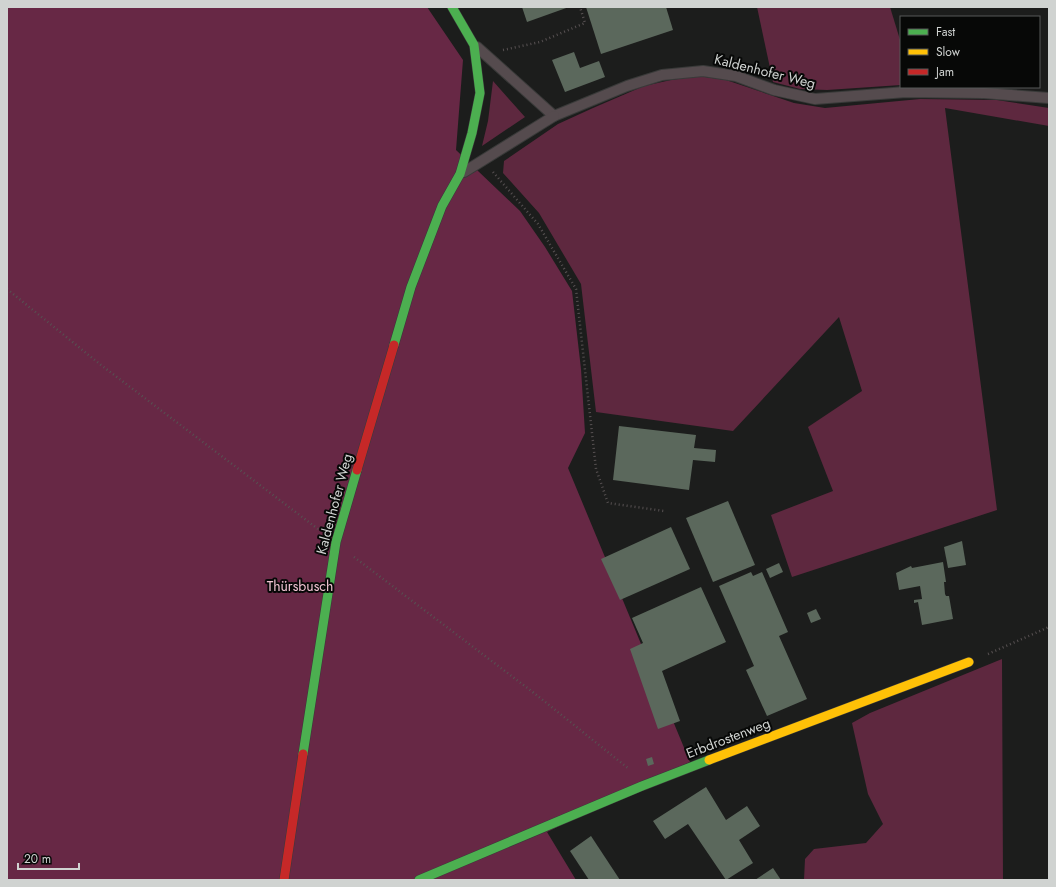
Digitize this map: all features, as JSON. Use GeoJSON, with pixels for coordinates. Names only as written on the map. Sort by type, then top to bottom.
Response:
{"type":"FeatureCollection","features":[{"type":"Feature","properties":{"kind":"street","name":"Kaldenhofer Weg"},"geometry":{"type":"LineString","coordinates":[[284,880],[336,542],[411,287],[442,206],[460,174],[472,133],[480,93],[474,45],[452,7]]}},
{"type":"Feature","properties":{"kind":"street","name":"Erbdrostenweg"},"geometry":{"type":"LineString","coordinates":[[419,880],[642,786],[969,662]]}},
{"type":"Feature","properties":{"kind":"lane","name":"Kaldenhofer Weg"},"geometry":{"type":"LineString","coordinates":[[474,45],[554,116]]}},
{"type":"Feature","properties":{"kind":"lane","name":"Kaldenhofer Weg"},"geometry":{"type":"LineString","coordinates":[[460,174],[554,116],[627,86],[662,75],[703,71],[736,76],[774,90],[815,99],[906,92],[984,93],[1049,98]]}},
{"type":"Feature","properties":{"kind":"path"},"geometry":{"type":"LineString","coordinates":[[485,54],[540,42],[584,23],[580,7]]}},
{"type":"Feature","properties":{"kind":"path"},"geometry":{"type":"LineString","coordinates":[[482,160],[538,224],[576,289],[596,469],[608,503],[664,511]]}},
{"type":"Feature","properties":{"kind":"path"},"geometry":{"type":"LineString","coordinates":[[969,662],[1049,627]]}},
{"type":"Feature","properties":{"kind":"shaded area"},"geometry":{"type":"Polygon","coordinates":[[[757,7],[890,7],[900,40],[900,85],[827,90],[800,89],[773,82],[757,7]]]}},
{"type":"Feature","properties":{"kind":"shaded area"},"geometry":{"type":"Polygon","coordinates":[[[698,76],[726,80],[794,103],[825,108],[920,99],[997,100],[1049,108],[1049,126],[945,108],[997,510],[792,577],[771,515],[833,491],[808,427],[862,391],[839,317],[733,431],[596,412],[581,284],[539,213],[503,173],[504,161],[558,124],[593,108],[644,86],[698,76]]]}},
{"type":"Feature","properties":{"kind":"shaded area"},"geometry":{"type":"Polygon","coordinates":[[[493,81],[525,117],[482,146],[488,121],[493,81]]]}},
{"type":"Feature","properties":{"kind":"shaded area"},"geometry":{"type":"Polygon","coordinates":[[[1002,659],[1003,880],[804,880],[805,859],[814,849],[866,843],[883,824],[868,794],[852,723],[870,713],[1002,659]]]}},
{"type":"Feature","properties":{"kind":"green space","name":"Thürsbusch"},"geometry":{"type":"Polygon","coordinates":[[[7,7],[427,7],[463,60],[456,150],[520,211],[545,247],[572,291],[581,369],[585,433],[568,468],[690,762],[547,832],[576,880],[7,880],[7,7]]]}},
{"type":"Feature","properties":{"kind":"building"},"geometry":{"type":"Polygon","coordinates":[[[522,7],[569,7],[527,22],[522,7]]]}},
{"type":"Feature","properties":{"kind":"building"},"geometry":{"type":"Polygon","coordinates":[[[586,7],[666,7],[673,30],[601,54],[586,7]]]}},
{"type":"Feature","properties":{"kind":"building"},"geometry":{"type":"Polygon","coordinates":[[[574,52],[580,68],[599,61],[605,77],[565,92],[552,60],[574,52]]]}},
{"type":"Feature","properties":{"kind":"building"},"geometry":{"type":"Polygon","coordinates":[[[619,426],[696,435],[694,448],[716,450],[715,462],[693,460],[689,490],[613,480],[619,426]]]}},
{"type":"Feature","properties":{"kind":"building"},"geometry":{"type":"Polygon","coordinates":[[[728,501],[755,565],[713,582],[686,518],[728,501]]]}},
{"type":"Feature","properties":{"kind":"building"},"geometry":{"type":"Polygon","coordinates":[[[671,527],[690,569],[620,600],[601,559],[671,527]]]}},
{"type":"Feature","properties":{"kind":"building"},"geometry":{"type":"Polygon","coordinates":[[[962,541],[966,565],[948,568],[944,547],[962,541]]]}},
{"type":"Feature","properties":{"kind":"building"},"geometry":{"type":"Polygon","coordinates":[[[943,562],[946,582],[944,582],[945,594],[946,596],[949,596],[953,619],[922,625],[918,602],[914,603],[914,600],[922,599],[920,586],[899,590],[896,573],[911,566],[912,568],[943,562]]]}},
{"type":"Feature","properties":{"kind":"building"},"geometry":{"type":"Polygon","coordinates":[[[779,563],[783,572],[770,578],[766,569],[779,563]]]}},
{"type":"Feature","properties":{"kind":"building"},"geometry":{"type":"Polygon","coordinates":[[[751,572],[753,576],[762,572],[788,632],[779,636],[807,699],[767,716],[746,670],[754,666],[719,586],[751,572]]]}},
{"type":"Feature","properties":{"kind":"building"},"geometry":{"type":"Polygon","coordinates":[[[701,587],[726,642],[662,671],[680,721],[658,729],[630,649],[643,643],[632,618],[701,587]]]}},
{"type":"Feature","properties":{"kind":"building"},"geometry":{"type":"Polygon","coordinates":[[[816,609],[821,619],[811,623],[807,613],[816,609]]]}},
{"type":"Feature","properties":{"kind":"building"},"geometry":{"type":"Polygon","coordinates":[[[652,757],[654,764],[648,766],[646,759],[652,757]]]}},
{"type":"Feature","properties":{"kind":"building"},"geometry":{"type":"Polygon","coordinates":[[[706,787],[726,820],[747,806],[760,826],[739,840],[753,863],[726,880],[688,824],[665,839],[653,821],[706,787]]]}},
{"type":"Feature","properties":{"kind":"building"},"geometry":{"type":"Polygon","coordinates":[[[591,836],[620,880],[589,880],[570,851],[591,836]]]}},
{"type":"Feature","properties":{"kind":"building"},"geometry":{"type":"Polygon","coordinates":[[[773,868],[781,880],[755,880],[773,868]]]}},
{"type":"Feature","properties":{"kind":"traffic: fast"},"geometry":{"type":"LineString","coordinates":[[394,345],[411,287],[442,206],[460,174],[472,133],[480,93],[474,45],[452,7]]}},
{"type":"Feature","properties":{"kind":"traffic: fast"},"geometry":{"type":"LineString","coordinates":[[303,754],[336,542],[357,470]]}},
{"type":"Feature","properties":{"kind":"traffic: fast"},"geometry":{"type":"LineString","coordinates":[[419,880],[642,786],[709,760]]}},
{"type":"Feature","properties":{"kind":"traffic: slow"},"geometry":{"type":"LineString","coordinates":[[709,760],[969,662]]}},
{"type":"Feature","properties":{"kind":"traffic: jam"},"geometry":{"type":"LineString","coordinates":[[357,470],[394,345]]}},
{"type":"Feature","properties":{"kind":"traffic: jam"},"geometry":{"type":"LineString","coordinates":[[284,880],[303,754]]}}]}
